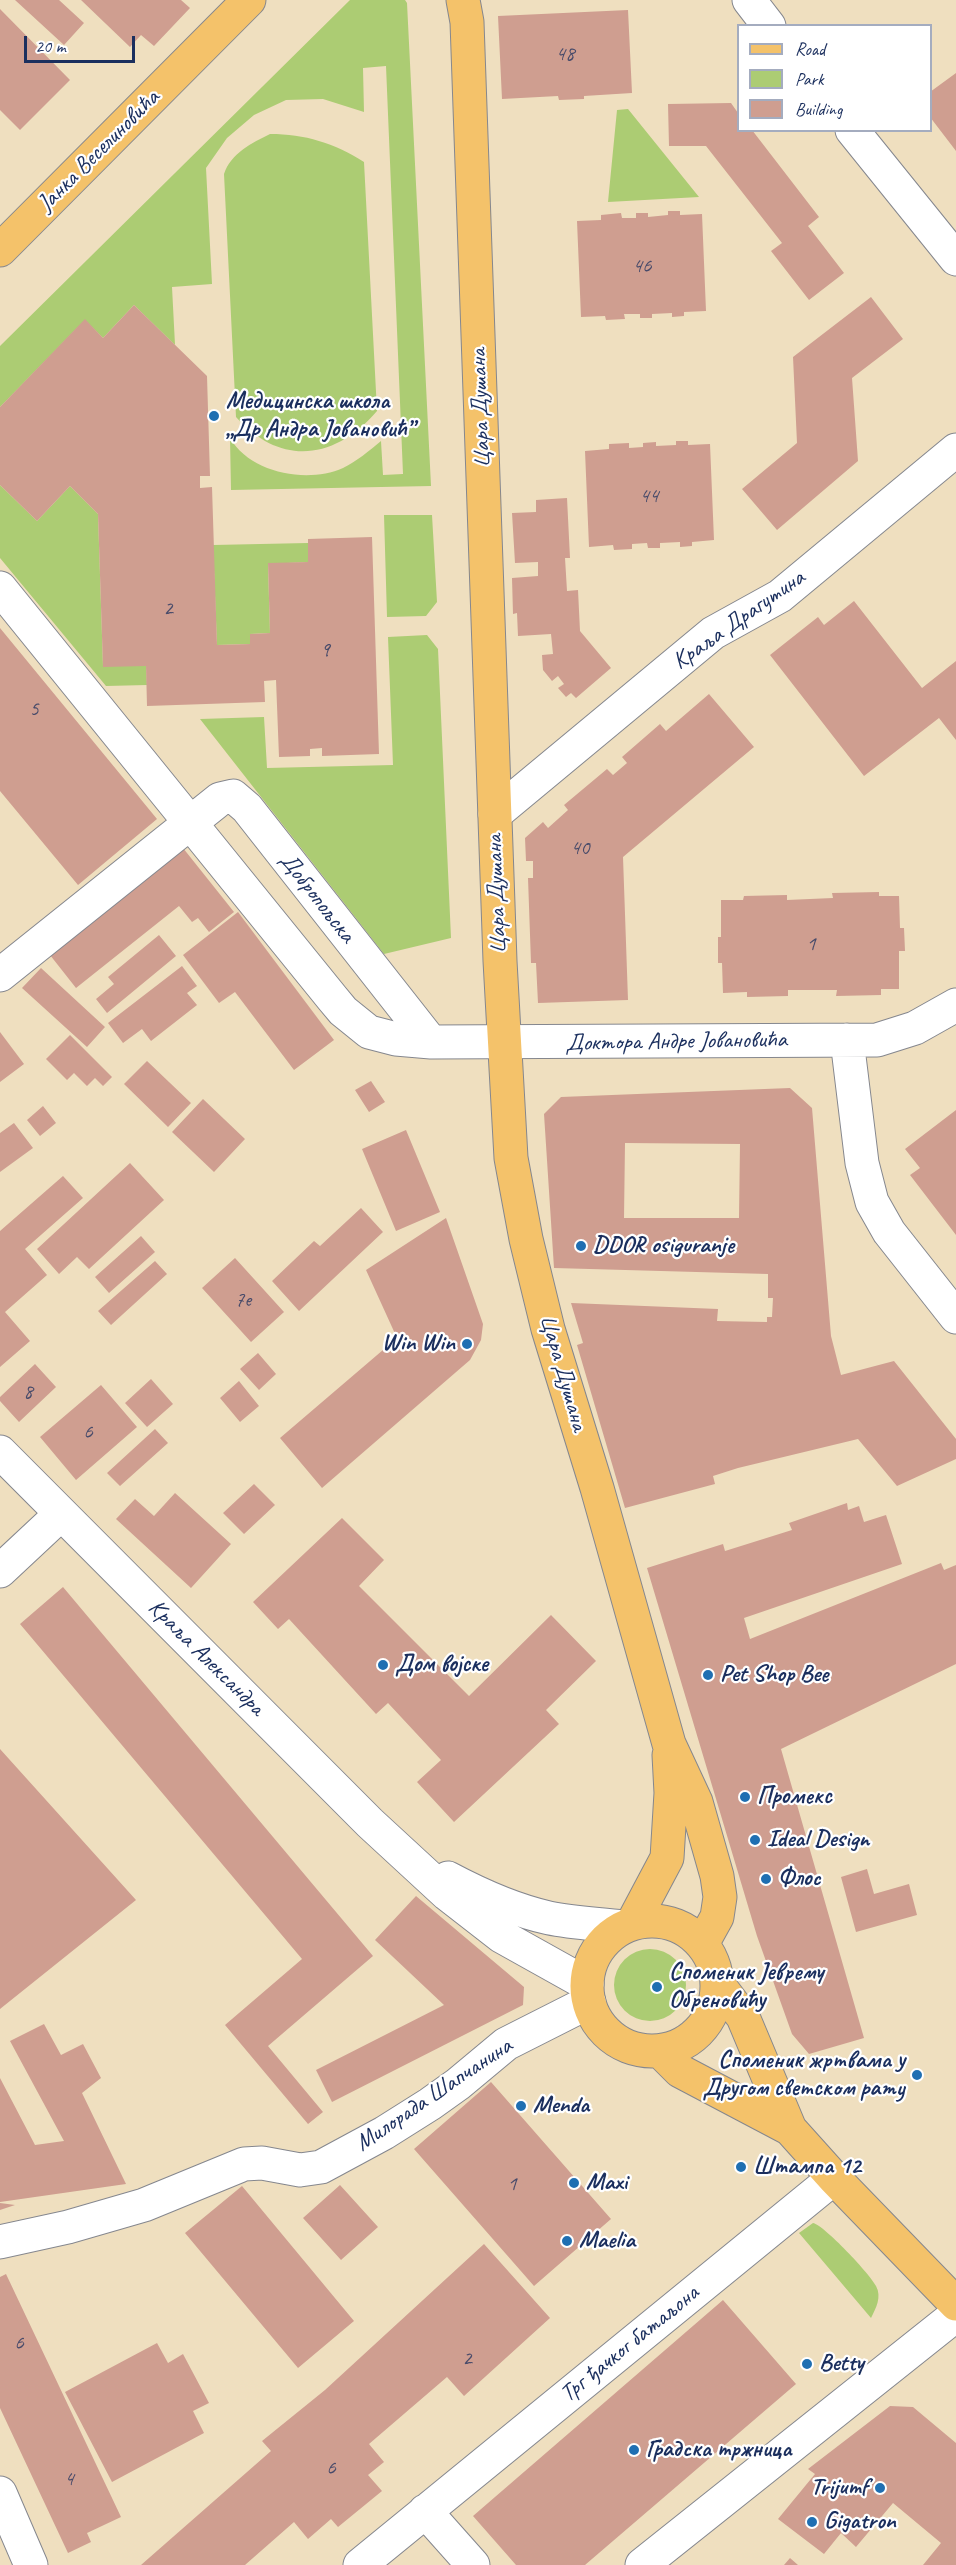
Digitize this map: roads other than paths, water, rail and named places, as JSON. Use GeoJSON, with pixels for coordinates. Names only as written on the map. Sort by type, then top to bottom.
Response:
{"type":"FeatureCollection","features":[{"type":"Feature","properties":{"kind":"main road","name":"Јанка Веселиновића"},"geometry":{"type":"LineString","coordinates":[[0,250],[249,0]]}},
{"type":"Feature","properties":{"kind":"main road","name":"Цара Душана"},"geometry":{"type":"LineString","coordinates":[[468,7],[495,814],[511,1158],[526,1239],[548,1329],[597,1488],[669,1744],[696,1802],[717,1876],[720,1897],[717,1917],[702,1944]]}},
{"type":"Feature","properties":{"kind":"main road","name":"Цара Душана"},"geometry":{"type":"LineString","coordinates":[[628,1925],[667,1858],[670,1793],[669,1744]]}},
{"type":"Feature","properties":{"kind":"main road"},"geometry":{"type":"LineString","coordinates":[[651,1921],[670,1923],[688,1931],[702,1944],[714,1963],[718,1984],[716,2003],[708,2021],[696,2036],[680,2046],[661,2052],[639,2051],[618,2043],[601,2028],[588,1993],[587,1974],[595,1954],[608,1938],[628,1925],[651,1921]]}},
{"type":"Feature","properties":{"kind":"main road"},"geometry":{"type":"LineString","coordinates":[[718,1984],[743,2018],[790,2128],[834,2178],[956,2304]]}},
{"type":"Feature","properties":{"kind":"main road"},"geometry":{"type":"LineString","coordinates":[[661,2052],[680,2071],[790,2128]]}},
{"type":"Feature","properties":{"kind":"street"},"geometry":{"type":"LineString","coordinates":[[749,0],[767,24]]}},
{"type":"Feature","properties":{"kind":"street"},"geometry":{"type":"LineString","coordinates":[[854,132],[956,259]]}},
{"type":"Feature","properties":{"kind":"street","name":"Краља Драгутина"},"geometry":{"type":"LineString","coordinates":[[495,814],[713,633],[780,596],[956,450]]}},
{"type":"Feature","properties":{"kind":"street","name":"Добропољска"},"geometry":{"type":"LineString","coordinates":[[0,588],[343,1011],[369,1032],[381,1037],[431,1042],[504,1043]]}},
{"type":"Feature","properties":{"kind":"street","name":"Добропољска"},"geometry":{"type":"LineString","coordinates":[[0,975],[220,799],[232,796],[241,801],[431,1042]]}},
{"type":"Feature","properties":{"kind":"street","name":"Доктора Андре Јовановића"},"geometry":{"type":"LineString","coordinates":[[504,1043],[877,1040],[915,1028],[956,1005]]}},
{"type":"Feature","properties":{"kind":"street"},"geometry":{"type":"LineString","coordinates":[[847,1040],[862,1163],[872,1202],[889,1232],[956,1317]]}},
{"type":"Feature","properties":{"kind":"street","name":"Краља Александра"},"geometry":{"type":"LineString","coordinates":[[0,1452],[362,1815],[447,1894],[501,1936],[588,1993]]}},
{"type":"Feature","properties":{"kind":"street"},"geometry":{"type":"LineString","coordinates":[[0,1570],[61,1514]]}},
{"type":"Feature","properties":{"kind":"street","name":"Краља Александра"},"geometry":{"type":"LineString","coordinates":[[414,1862],[502,1905],[529,1913],[555,1919],[628,1925]]}},
{"type":"Feature","properties":{"kind":"street","name":"Милорада Шапчанина"},"geometry":{"type":"LineString","coordinates":[[0,2242],[68,2227],[144,2205],[244,2164],[262,2163],[300,2170],[321,2167],[384,2133],[430,2104],[506,2044],[588,1993]]}},
{"type":"Feature","properties":{"kind":"street","name":"Трг ђачког батаљона"},"geometry":{"type":"LineString","coordinates":[[360,2565],[834,2178]]}},
{"type":"Feature","properties":{"kind":"street"},"geometry":{"type":"LineString","coordinates":[[642,2565],[956,2315]]}},
{"type":"Feature","properties":{"kind":"street"},"geometry":{"type":"LineString","coordinates":[[0,2493],[31,2565]]}},
{"type":"Feature","properties":{"kind":"street"},"geometry":{"type":"LineString","coordinates":[[425,2511],[473,2565]]}},
{"type":"Feature","properties":{"kind":"place","name":"Медицинска школа „Др Андра Јовановић”"},"geometry":{"type":"Point","coordinates":[214,416]}},
{"type":"Feature","properties":{"kind":"place","name":"DDOR osiguranje"},"geometry":{"type":"Point","coordinates":[581,1246]}},
{"type":"Feature","properties":{"kind":"place","name":"Win Win"},"geometry":{"type":"Point","coordinates":[467,1344]}},
{"type":"Feature","properties":{"kind":"place","name":"Дом војске"},"geometry":{"type":"Point","coordinates":[383,1665]}},
{"type":"Feature","properties":{"kind":"place","name":"Pet Shop Bee"},"geometry":{"type":"Point","coordinates":[708,1675]}},
{"type":"Feature","properties":{"kind":"place","name":"Промекс"},"geometry":{"type":"Point","coordinates":[745,1797]}},
{"type":"Feature","properties":{"kind":"place","name":"Ideal Design"},"geometry":{"type":"Point","coordinates":[755,1840]}},
{"type":"Feature","properties":{"kind":"place","name":"Флос"},"geometry":{"type":"Point","coordinates":[766,1879]}},
{"type":"Feature","properties":{"kind":"place","name":"Споменик Јеврему Обреновићу"},"geometry":{"type":"Point","coordinates":[657,1987]}},
{"type":"Feature","properties":{"kind":"place","name":"Споменик жртвама у Другом светском рату"},"geometry":{"type":"Point","coordinates":[917,2075]}},
{"type":"Feature","properties":{"kind":"place","name":"Menda"},"geometry":{"type":"Point","coordinates":[521,2106]}},
{"type":"Feature","properties":{"kind":"place","name":"Штампа 12"},"geometry":{"type":"Point","coordinates":[741,2167]}},
{"type":"Feature","properties":{"kind":"place","name":"Maxi"},"geometry":{"type":"Point","coordinates":[574,2183]}},
{"type":"Feature","properties":{"kind":"place","name":"Maelia"},"geometry":{"type":"Point","coordinates":[567,2241]}},
{"type":"Feature","properties":{"kind":"place","name":"Betty"},"geometry":{"type":"Point","coordinates":[807,2364]}},
{"type":"Feature","properties":{"kind":"place","name":"Градска тржница"},"geometry":{"type":"Point","coordinates":[634,2450]}},
{"type":"Feature","properties":{"kind":"place","name":"Trijumf"},"geometry":{"type":"Point","coordinates":[880,2488]}},
{"type":"Feature","properties":{"kind":"place","name":"Gigatron"},"geometry":{"type":"Point","coordinates":[812,2522]}}]}
